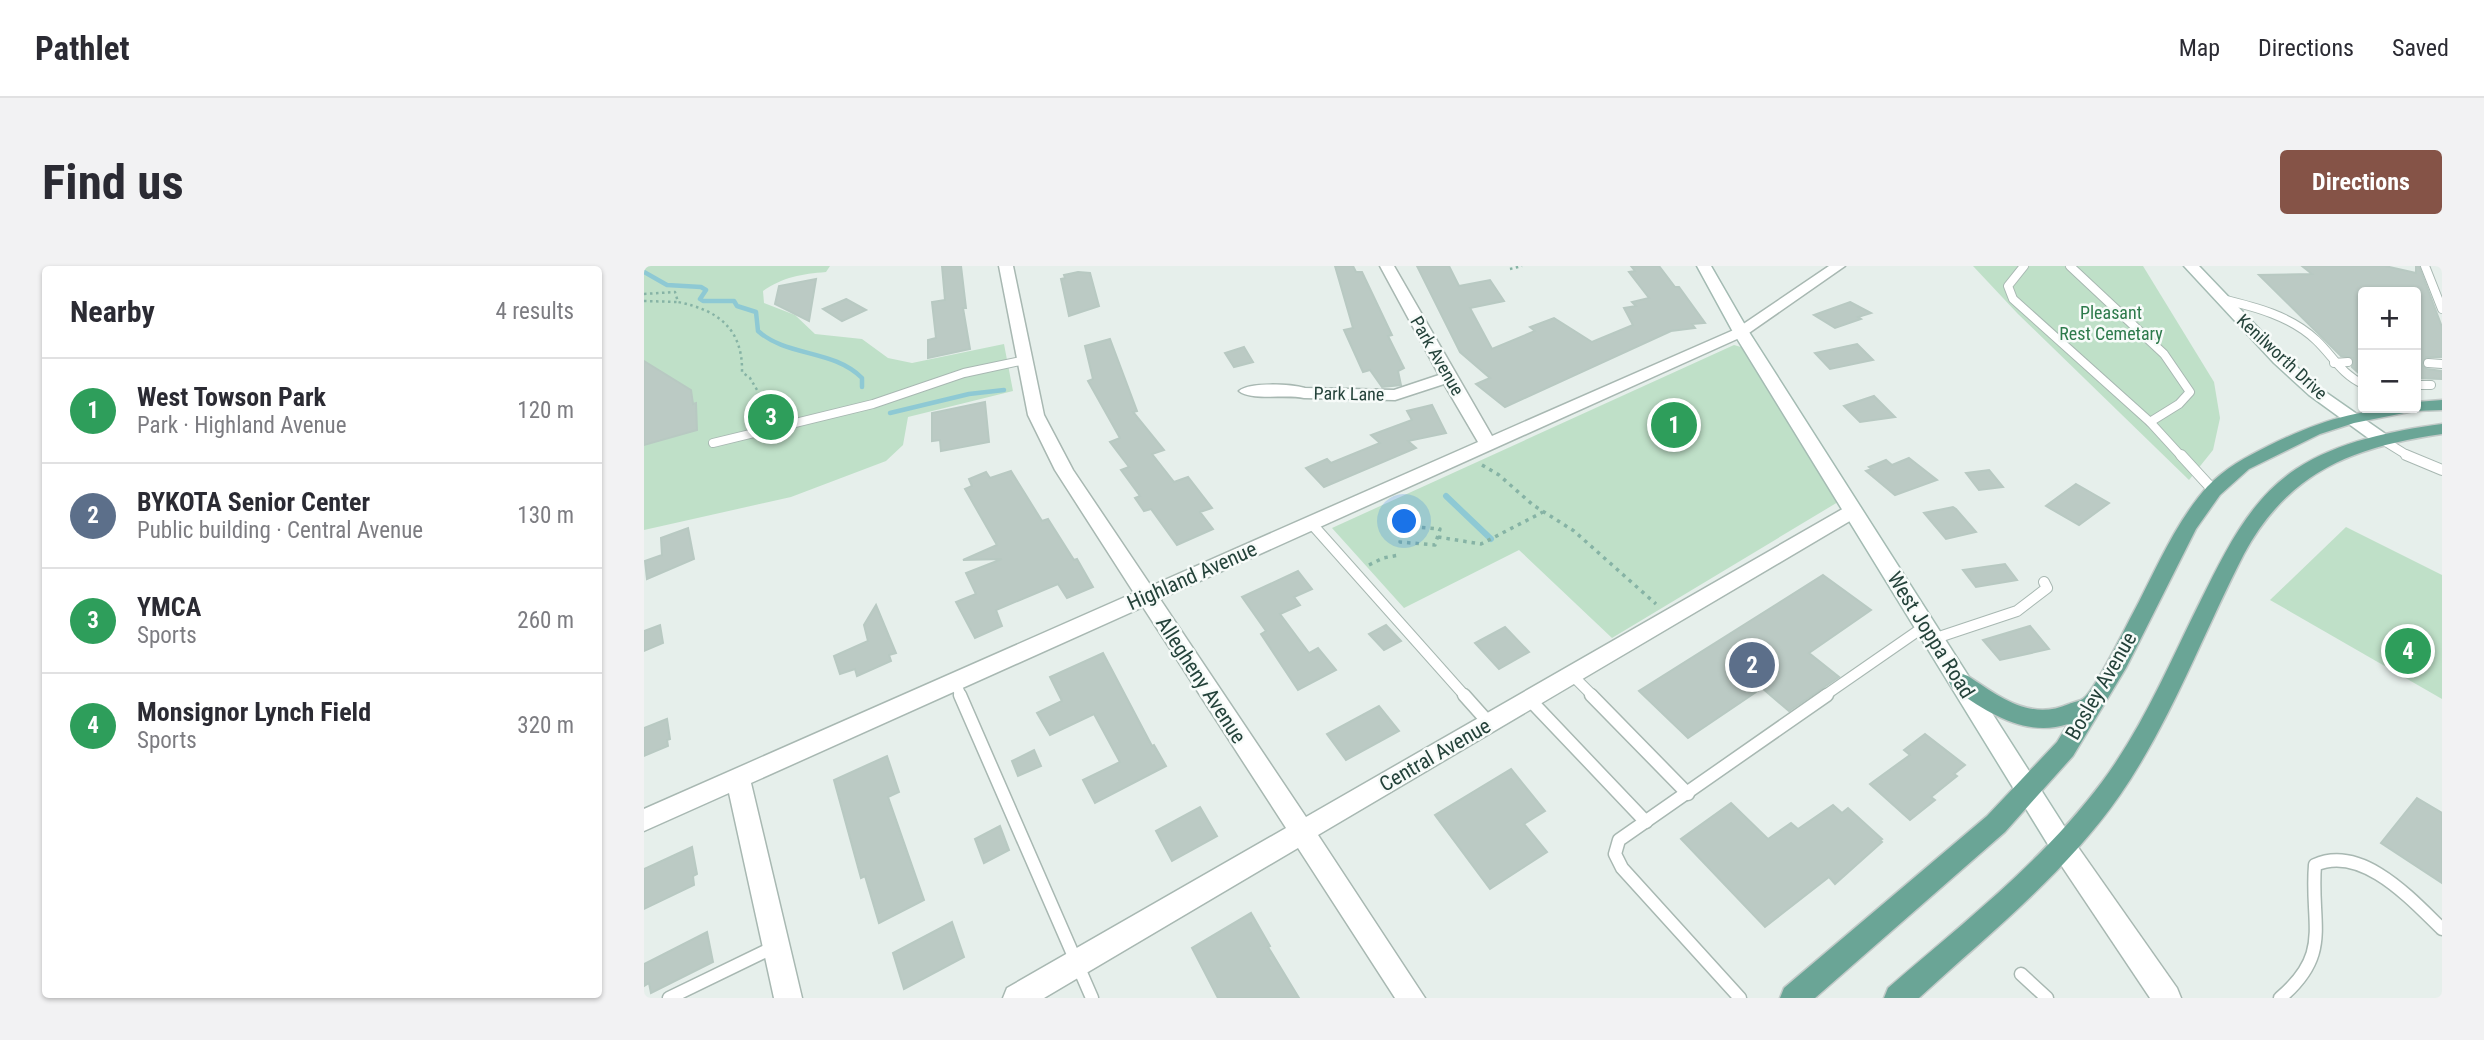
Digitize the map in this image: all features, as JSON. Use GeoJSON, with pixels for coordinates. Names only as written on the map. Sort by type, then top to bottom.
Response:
{"type":"FeatureCollection","features":[{"type":"Feature","properties":{"kind":"main road"},"geometry":{"type":"LineString","coordinates":[[2421,407],[2442,405]]}},
{"type":"Feature","properties":{"kind":"main road","name":"Bosley Avenue"},"geometry":{"type":"LineString","coordinates":[[1794,998],[1996,824],[2065,749],[2118,662],[2188,527],[2214,491],[2243,465],[2273,448],[2314,430],[2351,418],[2380,413]]}},
{"type":"Feature","properties":{"kind":"main road"},"geometry":{"type":"LineString","coordinates":[[1898,998],[2064,848],[2112,786],[2143,733],[2237,547],[2260,511],[2286,485],[2311,468],[2348,450],[2381,439],[2442,429]]}},
{"type":"Feature","properties":{"kind":"main road"},"geometry":{"type":"LineString","coordinates":[[1960,682],[1994,705],[2031,718],[2050,720],[2091,705]]}},
{"type":"Feature","properties":{"kind":"street","name":"Allegheny Avenue"},"geometry":{"type":"LineString","coordinates":[[1006,266],[1035,415],[1049,443],[1146,597],[1411,998]]}},
{"type":"Feature","properties":{"kind":"street","name":"Park Avenue"},"geometry":{"type":"LineString","coordinates":[[1387,266],[1482,437],[1491,443]]}},
{"type":"Feature","properties":{"kind":"street","name":"West Joppa Road"},"geometry":{"type":"LineString","coordinates":[[1704,266],[1741,332],[2064,848],[2167,998]]}},
{"type":"Feature","properties":{"kind":"street","name":"Highland Avenue"},"geometry":{"type":"LineString","coordinates":[[644,820],[1741,332],[1838,266]]}},
{"type":"Feature","properties":{"kind":"street","name":"Kenilworth Drive"},"geometry":{"type":"LineString","coordinates":[[2191,266],[2306,384],[2381,439]]}},
{"type":"Feature","properties":{"kind":"street","name":"Park Lane"},"geometry":{"type":"LineString","coordinates":[[1247,391],[1293,390],[1304,393],[1395,395],[1449,377]]}},
{"type":"Feature","properties":{"kind":"street","name":"Central Avenue"},"geometry":{"type":"LineString","coordinates":[[1017,998],[1853,511]]}},
{"type":"Feature","properties":{"kind":"street"},"geometry":{"type":"LineString","coordinates":[[738,778],[788,998]]}},
{"type":"Feature","properties":{"kind":"lane"},"geometry":{"type":"LineString","coordinates":[[2024,266],[2008,286],[2013,299],[2150,422],[2214,491]]}},
{"type":"Feature","properties":{"kind":"lane"},"geometry":{"type":"LineString","coordinates":[[2070,266],[2164,354],[2190,392],[2179,404],[2150,422]]}},
{"type":"Feature","properties":{"kind":"lane"},"geometry":{"type":"LineString","coordinates":[[2425,266],[2442,309]]}},
{"type":"Feature","properties":{"kind":"lane"},"geometry":{"type":"LineString","coordinates":[[2222,299],[2284,318],[2310,334],[2346,378],[2358,382]]}},
{"type":"Feature","properties":{"kind":"lane"},"geometry":{"type":"LineString","coordinates":[[713,443],[873,404],[964,373],[1025,360]]}},
{"type":"Feature","properties":{"kind":"lane"},"geometry":{"type":"LineString","coordinates":[[2334,363],[2348,362]]}},
{"type":"Feature","properties":{"kind":"lane"},"geometry":{"type":"LineString","coordinates":[[2428,363],[2442,364]]}},
{"type":"Feature","properties":{"kind":"lane"},"geometry":{"type":"LineString","coordinates":[[2421,385],[2431,385]]}},
{"type":"Feature","properties":{"kind":"lane"},"geometry":{"type":"LineString","coordinates":[[2381,439],[2408,456],[2442,470]]}},
{"type":"Feature","properties":{"kind":"lane"},"geometry":{"type":"LineString","coordinates":[[1311,523],[1489,723]]}},
{"type":"Feature","properties":{"kind":"lane"},"geometry":{"type":"LineString","coordinates":[[1740,998],[1622,868],[1615,854],[1619,840],[1929,633],[2017,611],[2048,588],[2044,582]]}},
{"type":"Feature","properties":{"kind":"lane"},"geometry":{"type":"LineString","coordinates":[[1572,675],[1688,794]]}},
{"type":"Feature","properties":{"kind":"lane"},"geometry":{"type":"LineString","coordinates":[[954,682],[1092,998]]}},
{"type":"Feature","properties":{"kind":"lane"},"geometry":{"type":"LineString","coordinates":[[1530,700],[1646,822]]}},
{"type":"Feature","properties":{"kind":"lane"},"geometry":{"type":"LineString","coordinates":[[2280,998],[2297,986],[2316,951],[2318,919],[2312,884],[2315,865],[2322,859],[2334,858],[2363,866],[2400,891],[2442,929]]}},
{"type":"Feature","properties":{"kind":"lane"},"geometry":{"type":"LineString","coordinates":[[669,998],[776,946]]}},
{"type":"Feature","properties":{"kind":"lane"},"geometry":{"type":"LineString","coordinates":[[2021,974],[2047,998]]}},
{"type":"Feature","properties":{"kind":"path"},"geometry":{"type":"LineString","coordinates":[[1510,269],[1522,266]]}},
{"type":"Feature","properties":{"kind":"path"},"geometry":{"type":"LineString","coordinates":[[644,294],[675,292],[678,302]]}},
{"type":"Feature","properties":{"kind":"path"},"geometry":{"type":"LineString","coordinates":[[644,300],[678,302],[710,310],[721,318],[742,347],[742,372],[750,378],[767,407],[760,416]]}},
{"type":"Feature","properties":{"kind":"path"},"geometry":{"type":"LineString","coordinates":[[1474,460],[1499,475],[1544,512],[1574,531],[1671,617]]}},
{"type":"Feature","properties":{"kind":"path"},"geometry":{"type":"LineString","coordinates":[[1438,537],[1480,544],[1544,512]]}},
{"type":"Feature","properties":{"kind":"path"},"geometry":{"type":"LineString","coordinates":[[1405,526],[1440,529],[1438,537],[1435,545],[1400,542],[1405,526]]}},
{"type":"Feature","properties":{"kind":"path"},"geometry":{"type":"LineString","coordinates":[[1355,572],[1383,558],[1399,555]]}},
{"type":"Feature","properties":{"kind":"green space"},"geometry":{"type":"Polygon","coordinates":[[[644,266],[830,266],[826,272],[793,277],[770,286],[763,291],[764,303],[795,315],[815,334],[862,339],[888,358],[912,363],[1004,344],[1013,391],[908,417],[903,445],[886,461],[791,497],[644,530],[644,266]]]}},
{"type":"Feature","properties":{"kind":"green space","name":"Pleasant Rest Cemetary"},"geometry":{"type":"Polygon","coordinates":[[[1973,266],[2143,266],[2214,382],[2220,418],[2213,450],[2189,480],[2018,314],[1973,266]]]}},
{"type":"Feature","properties":{"kind":"green space"},"geometry":{"type":"Polygon","coordinates":[[[1734,345],[1741,347],[1838,502],[1612,638],[1519,550],[1404,608],[1332,528],[1734,345]]]}},
{"type":"Feature","properties":{"kind":"green space"},"geometry":{"type":"Polygon","coordinates":[[[2346,527],[2442,575],[2442,699],[2270,600],[2346,527]]]}},
{"type":"Feature","properties":{"kind":"building"},"geometry":{"type":"Polygon","coordinates":[[[942,266],[961,266],[966,308],[963,308],[970,349],[928,358],[928,340],[936,338],[932,302],[945,300],[942,266]]]}},
{"type":"Feature","properties":{"kind":"building"},"geometry":{"type":"Polygon","coordinates":[[[1335,266],[1353,266],[1356,272],[1362,272],[1392,335],[1388,336],[1404,368],[1398,371],[1401,385],[1382,387],[1370,370],[1363,372],[1344,330],[1353,328],[1335,266]]]}},
{"type":"Feature","properties":{"kind":"building"},"geometry":{"type":"Polygon","coordinates":[[[1417,266],[1449,266],[1459,286],[1490,280],[1504,301],[1470,308],[1492,349],[1535,331],[1530,327],[1554,318],[1592,342],[1633,325],[1624,308],[1636,306],[1632,302],[1649,298],[1629,272],[1635,271],[1631,266],[1659,266],[1675,287],[1679,287],[1705,323],[1692,324],[1695,328],[1671,331],[1505,407],[1476,384],[1490,378],[1460,352],[1417,266]]]}},
{"type":"Feature","properties":{"kind":"building"},"geometry":{"type":"Polygon","coordinates":[[[2302,266],[2385,266],[2416,273],[2416,266],[2419,266],[2442,327],[2442,357],[2426,357],[2422,365],[2427,369],[2442,371],[2442,379],[2421,378],[2421,287],[2358,287],[2358,372],[2352,367],[2353,358],[2341,356],[2259,275],[2312,274],[2302,266]]]}},
{"type":"Feature","properties":{"kind":"building"},"geometry":{"type":"Polygon","coordinates":[[[1090,273],[1099,306],[1069,316],[1061,279],[1065,278],[1064,275],[1090,273]]]}},
{"type":"Feature","properties":{"kind":"building"},"geometry":{"type":"Polygon","coordinates":[[[816,279],[809,321],[775,304],[779,286],[816,279]]]}},
{"type":"Feature","properties":{"kind":"building"},"geometry":{"type":"Polygon","coordinates":[[[846,299],[866,310],[842,321],[823,309],[846,299]]]}},
{"type":"Feature","properties":{"kind":"building"},"geometry":{"type":"Polygon","coordinates":[[[1850,302],[1871,313],[1835,328],[1814,315],[1850,302]]]}},
{"type":"Feature","properties":{"kind":"building"},"geometry":{"type":"Polygon","coordinates":[[[1110,339],[1137,411],[1133,412],[1164,450],[1152,454],[1174,482],[1188,477],[1212,508],[1200,512],[1213,529],[1177,545],[1151,509],[1144,511],[1135,498],[1140,496],[1121,470],[1129,467],[1110,442],[1120,438],[1088,381],[1093,379],[1085,346],[1110,339]]]}},
{"type":"Feature","properties":{"kind":"building"},"geometry":{"type":"Polygon","coordinates":[[[1857,344],[1873,360],[1830,369],[1815,353],[1857,344]]]}},
{"type":"Feature","properties":{"kind":"building"},"geometry":{"type":"Polygon","coordinates":[[[1244,347],[1253,362],[1234,367],[1225,353],[1244,347]]]}},
{"type":"Feature","properties":{"kind":"building"},"geometry":{"type":"Polygon","coordinates":[[[644,361],[691,390],[693,404],[696,403],[697,430],[644,445],[644,361]]]}},
{"type":"Feature","properties":{"kind":"building"},"geometry":{"type":"Polygon","coordinates":[[[1874,396],[1895,417],[1860,422],[1844,406],[1874,396]]]}},
{"type":"Feature","properties":{"kind":"building"},"geometry":{"type":"Polygon","coordinates":[[[985,402],[989,442],[941,451],[940,440],[932,441],[932,413],[985,402]]]}},
{"type":"Feature","properties":{"kind":"building"},"geometry":{"type":"Polygon","coordinates":[[[1432,405],[1446,433],[1408,441],[1416,448],[1324,487],[1306,468],[1327,459],[1331,463],[1380,443],[1371,435],[1412,420],[1407,411],[1432,405]]]}},
{"type":"Feature","properties":{"kind":"building"},"geometry":{"type":"Polygon","coordinates":[[[1909,458],[1937,480],[1895,495],[1866,471],[1886,460],[1892,465],[1909,458]]]}},
{"type":"Feature","properties":{"kind":"building"},"geometry":{"type":"Polygon","coordinates":[[[1989,470],[2003,487],[1979,490],[1966,473],[1989,470]]]}},
{"type":"Feature","properties":{"kind":"building"},"geometry":{"type":"Polygon","coordinates":[[[1011,471],[1042,521],[1048,519],[1074,560],[1077,559],[1093,587],[1067,598],[1058,584],[996,610],[1002,626],[975,638],[956,602],[976,594],[966,573],[1002,559],[963,560],[997,545],[965,489],[972,486],[969,479],[986,472],[990,478],[1011,471]]]}},
{"type":"Feature","properties":{"kind":"building"},"geometry":{"type":"Polygon","coordinates":[[[2076,484],[2109,503],[2079,525],[2046,506],[2076,484]]]}},
{"type":"Feature","properties":{"kind":"building"},"geometry":{"type":"Polygon","coordinates":[[[1953,507],[1976,532],[1946,539],[1924,513],[1953,507]]]}},
{"type":"Feature","properties":{"kind":"building"},"geometry":{"type":"Polygon","coordinates":[[[688,528],[694,559],[647,579],[645,561],[662,555],[661,538],[688,528]]]}},
{"type":"Feature","properties":{"kind":"building"},"geometry":{"type":"Polygon","coordinates":[[[2005,564],[2017,580],[1976,587],[1963,570],[2005,564]]]}},
{"type":"Feature","properties":{"kind":"building"},"geometry":{"type":"Polygon","coordinates":[[[1298,571],[1312,589],[1294,597],[1300,605],[1280,614],[1309,653],[1318,648],[1336,670],[1298,690],[1261,634],[1266,631],[1242,597],[1298,571]]]}},
{"type":"Feature","properties":{"kind":"building"},"geometry":{"type":"Polygon","coordinates":[[[1823,575],[1871,610],[1809,653],[1839,677],[1789,711],[1762,688],[1688,738],[1639,691],[1823,575]]]}},
{"type":"Feature","properties":{"kind":"building"},"geometry":{"type":"Polygon","coordinates":[[[876,605],[896,653],[889,655],[891,661],[857,676],[855,669],[840,674],[834,656],[868,641],[864,625],[876,605]]]}},
{"type":"Feature","properties":{"kind":"building"},"geometry":{"type":"Polygon","coordinates":[[[660,625],[663,643],[644,651],[644,631],[660,625]]]}},
{"type":"Feature","properties":{"kind":"building"},"geometry":{"type":"Polygon","coordinates":[[[1386,625],[1401,641],[1384,650],[1369,634],[1386,625]]]}},
{"type":"Feature","properties":{"kind":"building"},"geometry":{"type":"Polygon","coordinates":[[[2030,626],[2049,649],[2000,660],[1983,640],[2030,626]]]}},
{"type":"Feature","properties":{"kind":"building"},"geometry":{"type":"Polygon","coordinates":[[[1505,627],[1529,652],[1499,669],[1475,643],[1505,627]]]}},
{"type":"Feature","properties":{"kind":"building"},"geometry":{"type":"Polygon","coordinates":[[[1103,653],[1152,746],[1154,745],[1166,766],[1095,803],[1083,780],[1120,762],[1094,714],[1050,735],[1037,713],[1062,701],[1050,677],[1103,653]]]}},
{"type":"Feature","properties":{"kind":"building"},"geometry":{"type":"Polygon","coordinates":[[[1379,706],[1399,731],[1346,760],[1327,734],[1379,706]]]}},
{"type":"Feature","properties":{"kind":"building"},"geometry":{"type":"Polygon","coordinates":[[[667,719],[670,739],[667,740],[668,746],[644,756],[644,728],[667,719]]]}},
{"type":"Feature","properties":{"kind":"building"},"geometry":{"type":"Polygon","coordinates":[[[1925,734],[1965,765],[1954,774],[1957,776],[1931,797],[1935,800],[1910,820],[1870,784],[1910,755],[1904,750],[1925,734]]]}},
{"type":"Feature","properties":{"kind":"building"},"geometry":{"type":"Polygon","coordinates":[[[1034,750],[1041,766],[1018,776],[1012,761],[1034,750]]]}},
{"type":"Feature","properties":{"kind":"building"},"geometry":{"type":"Polygon","coordinates":[[[887,756],[899,792],[888,797],[924,900],[879,923],[865,876],[861,878],[834,780],[887,756]]]}},
{"type":"Feature","properties":{"kind":"building"},"geometry":{"type":"Polygon","coordinates":[[[1511,769],[1545,811],[1524,824],[1547,852],[1490,889],[1435,815],[1511,769]]]}},
{"type":"Feature","properties":{"kind":"building"},"geometry":{"type":"Polygon","coordinates":[[[2417,798],[2442,813],[2442,883],[2381,843],[2417,798]]]}},
{"type":"Feature","properties":{"kind":"building"},"geometry":{"type":"Polygon","coordinates":[[[1731,803],[1768,839],[1791,823],[1798,829],[1833,805],[1842,813],[1848,808],[1882,839],[1882,842],[1835,884],[1829,877],[1765,927],[1681,839],[1731,803]]]}},
{"type":"Feature","properties":{"kind":"building"},"geometry":{"type":"Polygon","coordinates":[[[1200,807],[1217,836],[1172,861],[1156,831],[1200,807]]]}},
{"type":"Feature","properties":{"kind":"building"},"geometry":{"type":"Polygon","coordinates":[[[1000,826],[1009,850],[984,863],[975,839],[1000,826]]]}},
{"type":"Feature","properties":{"kind":"building"},"geometry":{"type":"Polygon","coordinates":[[[692,847],[697,874],[693,876],[694,885],[644,909],[644,869],[692,847]]]}},
{"type":"Feature","properties":{"kind":"building"},"geometry":{"type":"Polygon","coordinates":[[[1251,913],[1299,998],[1218,998],[1192,948],[1251,913]]]}},
{"type":"Feature","properties":{"kind":"building"},"geometry":{"type":"Polygon","coordinates":[[[952,922],[964,957],[904,989],[893,953],[952,922]]]}},
{"type":"Feature","properties":{"kind":"building"},"geometry":{"type":"Polygon","coordinates":[[[707,932],[713,962],[651,993],[649,983],[644,986],[644,964],[707,932]]]}},
{"type":"Feature","properties":{"kind":"waterway"},"geometry":{"type":"LineString","coordinates":[[644,272],[667,285],[701,287],[706,290],[700,299],[703,301],[734,301],[737,306],[756,312],[758,331],[782,345],[838,362],[862,378],[862,387]]}},
{"type":"Feature","properties":{"kind":"waterway"},"geometry":{"type":"LineString","coordinates":[[890,413],[969,394],[1004,390]]}},
{"type":"Feature","properties":{"kind":"waterway"},"geometry":{"type":"LineString","coordinates":[[1446,496],[1491,539]]}},
{"type":"Feature","properties":{"kind":"place","name":"YMCA"},"geometry":{"type":"Point","coordinates":[771,417]}},
{"type":"Feature","properties":{"kind":"place","name":"West Towson Park"},"geometry":{"type":"Point","coordinates":[1674,425]}},
{"type":"Feature","properties":{"kind":"place","name":"Monsignor Lynch Field"},"geometry":{"type":"Point","coordinates":[2408,651]}},
{"type":"Feature","properties":{"kind":"place","name":"BYKOTA Senior Center"},"geometry":{"type":"Point","coordinates":[1752,665]}}]}
